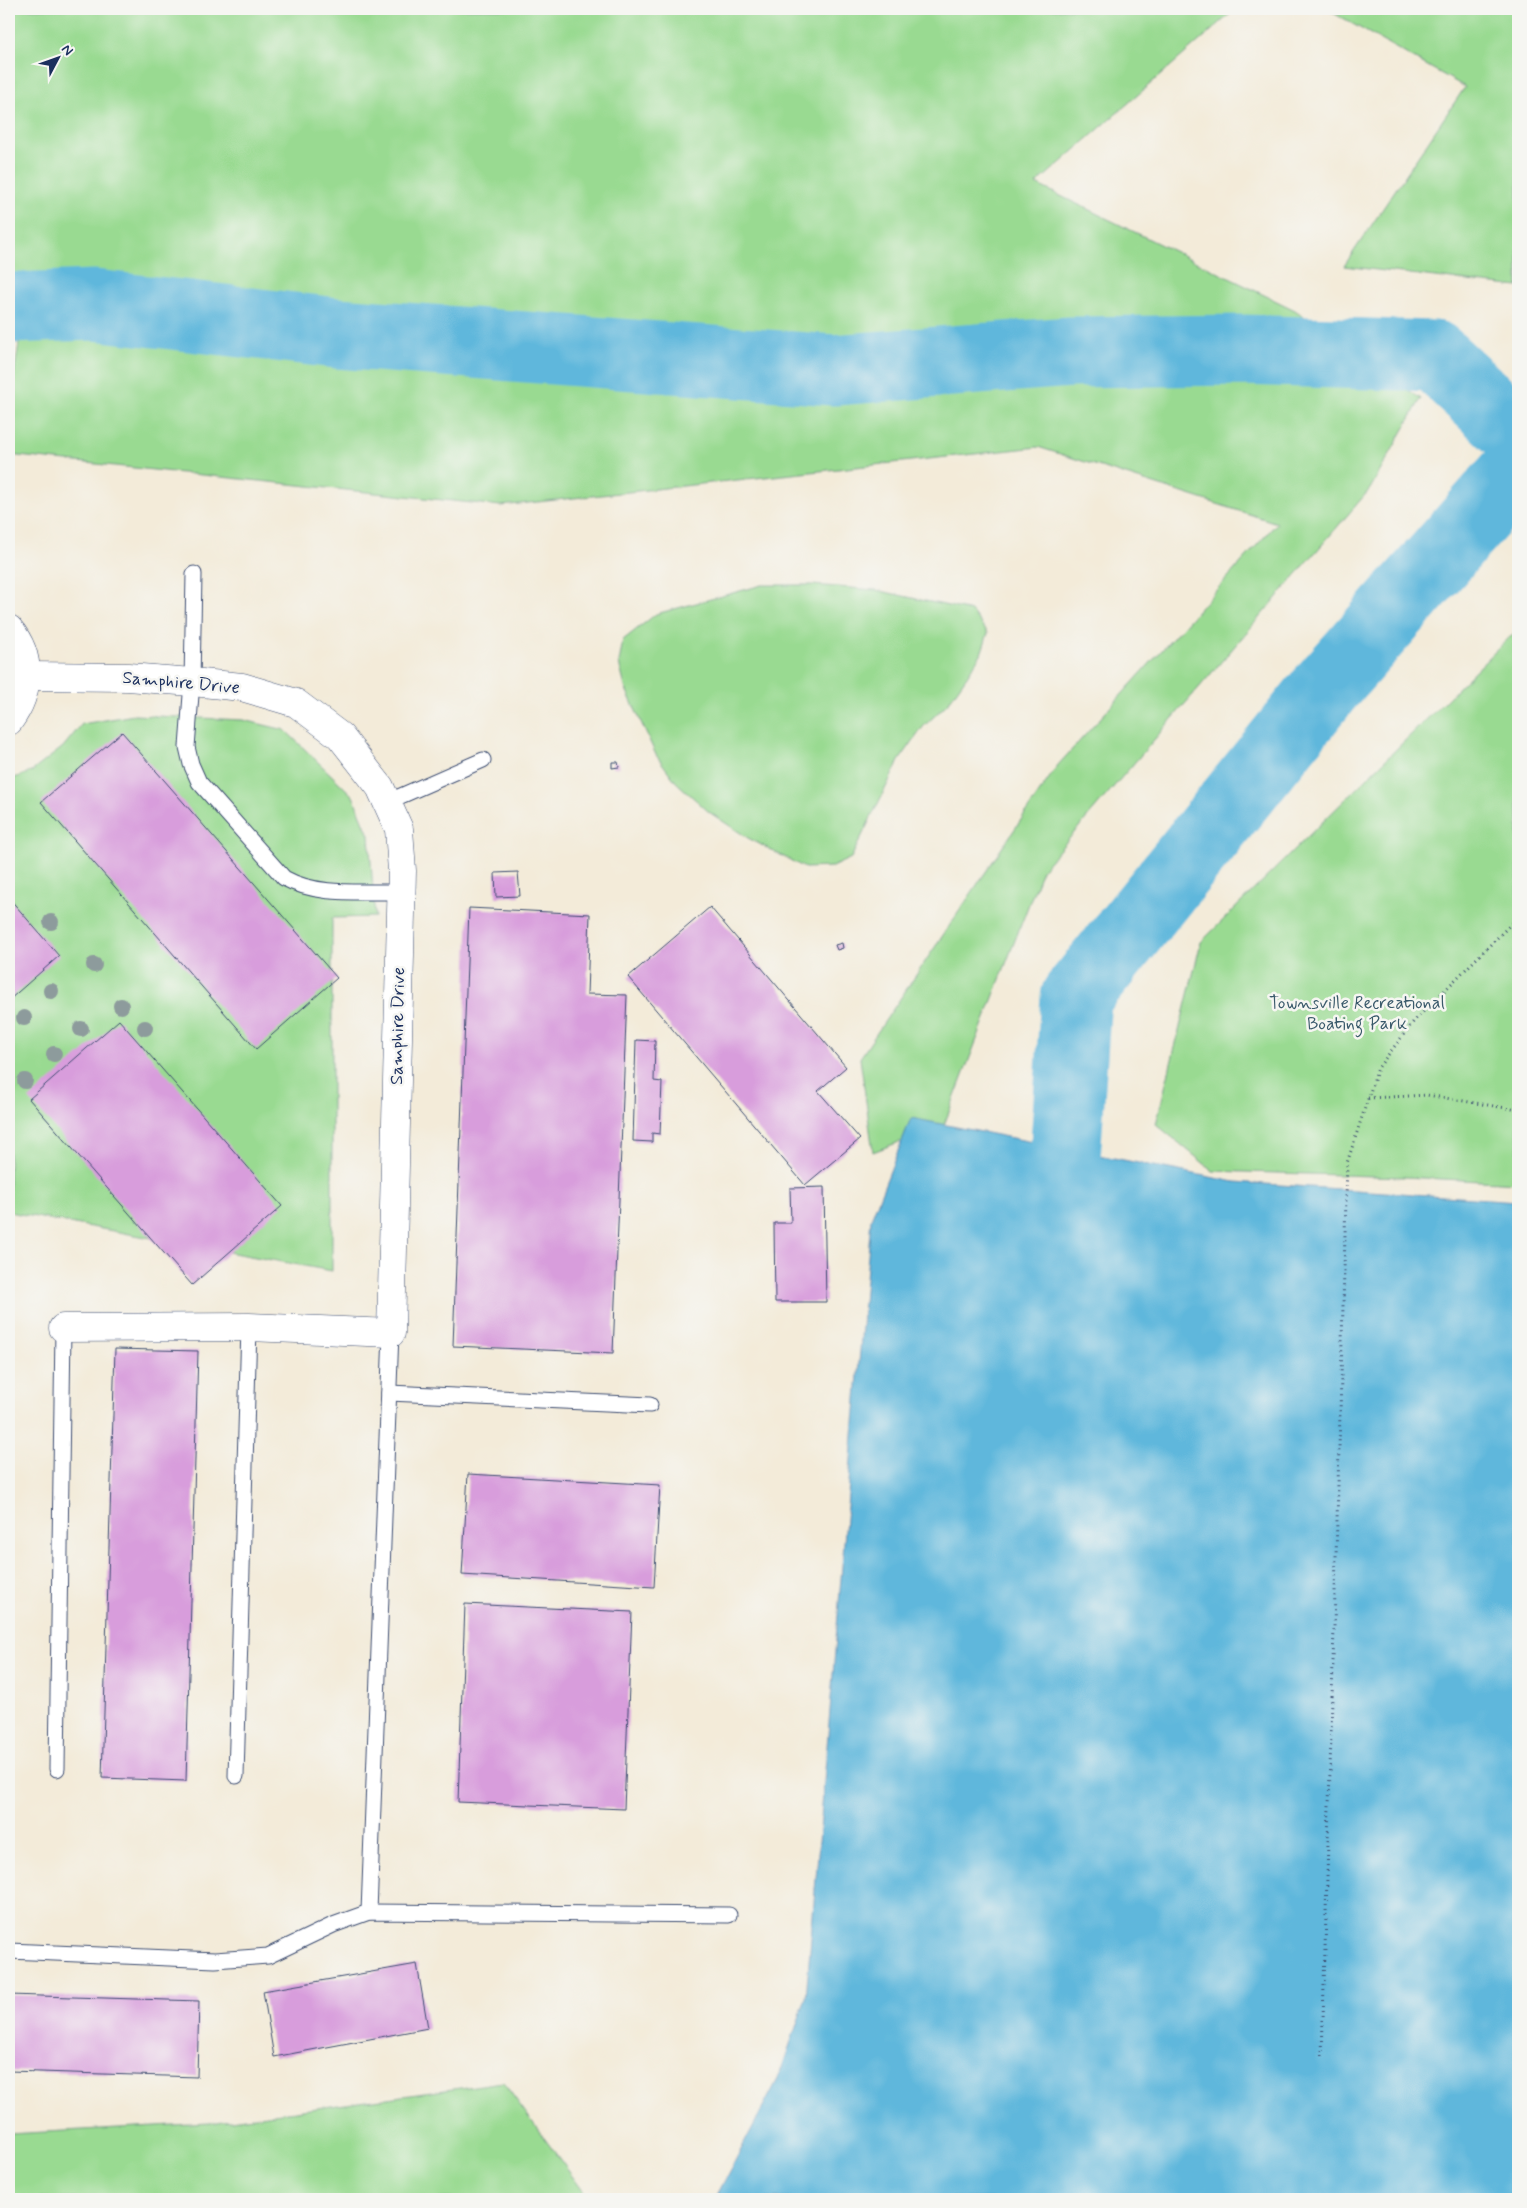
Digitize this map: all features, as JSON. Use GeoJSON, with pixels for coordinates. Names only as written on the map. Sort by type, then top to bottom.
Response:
{"type":"FeatureCollection","features":[{"type":"Feature","properties":{"kind":"street"},"geometry":{"type":"LineString","coordinates":[[9,629],[17,639],[25,661],[26,676],[26,685],[19,708],[9,722]]}},
{"type":"Feature","properties":{"kind":"street","name":"Samphire Drive"},"geometry":{"type":"LineString","coordinates":[[26,676],[128,677],[192,682],[242,687],[296,703],[340,736],[380,787],[399,829],[402,892],[391,1333]]}},
{"type":"Feature","properties":{"kind":"street"},"geometry":{"type":"LineString","coordinates":[[63,1328],[249,1327],[391,1333]]}},
{"type":"Feature","properties":{"kind":"lane"},"geometry":{"type":"LineString","coordinates":[[194,574],[192,682],[187,747],[191,764],[199,782],[284,878],[297,885],[315,890],[402,892]]}},
{"type":"Feature","properties":{"kind":"lane"},"geometry":{"type":"LineString","coordinates":[[387,802],[483,760]]}},
{"type":"Feature","properties":{"kind":"lane"},"geometry":{"type":"LineString","coordinates":[[236,1776],[249,1327]]}},
{"type":"Feature","properties":{"kind":"lane"},"geometry":{"type":"LineString","coordinates":[[57,1769],[63,1328]]}},
{"type":"Feature","properties":{"kind":"lane"},"geometry":{"type":"LineString","coordinates":[[369,1912],[391,1333]]}},
{"type":"Feature","properties":{"kind":"lane"},"geometry":{"type":"LineString","coordinates":[[389,1393],[650,1405]]}},
{"type":"Feature","properties":{"kind":"lane"},"geometry":{"type":"LineString","coordinates":[[9,1951],[215,1960],[268,1956],[333,1925],[369,1912],[729,1915]]}},
{"type":"Feature","properties":{"kind":"path"},"geometry":{"type":"LineString","coordinates":[[1322,2056],[1347,1163],[1378,1068],[1402,1035],[1518,917]]}},
{"type":"Feature","properties":{"kind":"path"},"geometry":{"type":"LineString","coordinates":[[1368,1098],[1427,1095],[1518,1110]]}},
{"type":"Feature","properties":{"kind":"green space"},"geometry":{"type":"Polygon","coordinates":[[[9,9],[1236,9],[1036,184],[1295,310],[1421,399],[1370,489],[1042,870],[944,1125],[873,1152],[860,1058],[1058,765],[1277,523],[1038,447],[501,506],[9,455],[9,406],[20,337],[9,337],[9,9]]]}},
{"type":"Feature","properties":{"kind":"green space"},"geometry":{"type":"Polygon","coordinates":[[[1326,9],[1518,9],[1518,287],[1344,266],[1465,87],[1326,9]]]}},
{"type":"Feature","properties":{"kind":"green space"},"geometry":{"type":"Polygon","coordinates":[[[762,585],[812,585],[876,590],[971,611],[988,633],[981,654],[967,676],[948,703],[923,727],[899,761],[851,858],[832,867],[805,868],[748,838],[709,812],[676,782],[656,755],[625,687],[619,663],[623,640],[656,614],[762,585]]]}},
{"type":"Feature","properties":{"kind":"green space","name":"Townsville Recreational Boating Park"},"geometry":{"type":"Polygon","coordinates":[[[1518,629],[1518,1183],[1405,1177],[1213,1171],[1156,1124],[1201,942],[1518,629]]]}},
{"type":"Feature","properties":{"kind":"green space"},"geometry":{"type":"Polygon","coordinates":[[[134,715],[243,720],[285,730],[353,796],[369,835],[375,917],[332,918],[332,1271],[9,1212],[9,780],[31,772],[63,747],[82,724],[134,715]]]}},
{"type":"Feature","properties":{"kind":"green space"},"geometry":{"type":"Polygon","coordinates":[[[503,2082],[589,2199],[9,2199],[9,2134],[210,2123],[503,2082]]]}},
{"type":"Feature","properties":{"kind":"water"},"geometry":{"type":"Polygon","coordinates":[[[911,1118],[1235,1182],[1518,1201],[1518,2199],[715,2199],[778,2079],[806,1998],[871,1219],[911,1118]]]}},
{"type":"Feature","properties":{"kind":"building"},"geometry":{"type":"Polygon","coordinates":[[[122,732],[337,978],[256,1049],[41,802],[122,732]]]}},
{"type":"Feature","properties":{"kind":"building"},"geometry":{"type":"Polygon","coordinates":[[[612,762],[618,762],[619,767],[612,768],[612,762]]]}},
{"type":"Feature","properties":{"kind":"building"},"geometry":{"type":"Polygon","coordinates":[[[518,872],[520,896],[496,897],[495,873],[518,872]]]}},
{"type":"Feature","properties":{"kind":"building"},"geometry":{"type":"Polygon","coordinates":[[[9,898],[59,956],[9,1000],[9,898]]]}},
{"type":"Feature","properties":{"kind":"building"},"geometry":{"type":"Polygon","coordinates":[[[710,907],[846,1067],[818,1091],[860,1139],[805,1185],[628,977],[710,907]]]}},
{"type":"Feature","properties":{"kind":"building"},"geometry":{"type":"Polygon","coordinates":[[[469,908],[590,914],[587,994],[627,995],[613,1353],[453,1346],[469,908]]]}},
{"type":"Feature","properties":{"kind":"building"},"geometry":{"type":"Polygon","coordinates":[[[842,943],[843,948],[837,950],[835,945],[842,943]]]}},
{"type":"Feature","properties":{"kind":"building"},"geometry":{"type":"Polygon","coordinates":[[[119,1020],[282,1206],[192,1285],[29,1099],[119,1020]]]}},
{"type":"Feature","properties":{"kind":"building"},"geometry":{"type":"Polygon","coordinates":[[[636,1040],[655,1041],[654,1081],[662,1082],[660,1134],[652,1133],[652,1142],[633,1141],[636,1040]]]}},
{"type":"Feature","properties":{"kind":"building"},"geometry":{"type":"Polygon","coordinates":[[[824,1187],[826,1302],[775,1302],[774,1223],[791,1223],[790,1188],[824,1187]]]}},
{"type":"Feature","properties":{"kind":"building"},"geometry":{"type":"Polygon","coordinates":[[[115,1349],[198,1351],[186,1781],[102,1778],[115,1349]]]}},
{"type":"Feature","properties":{"kind":"building"},"geometry":{"type":"Polygon","coordinates":[[[468,1474],[660,1485],[654,1587],[462,1575],[468,1474]]]}},
{"type":"Feature","properties":{"kind":"building"},"geometry":{"type":"Polygon","coordinates":[[[465,1604],[632,1612],[624,1809],[458,1802],[465,1604]]]}},
{"type":"Feature","properties":{"kind":"building"},"geometry":{"type":"Polygon","coordinates":[[[417,1964],[428,2028],[274,2057],[263,1991],[417,1964]]]}},
{"type":"Feature","properties":{"kind":"building"},"geometry":{"type":"Polygon","coordinates":[[[9,1995],[199,2001],[197,2077],[9,2071],[9,1995]]]}},
{"type":"Feature","properties":{"kind":"waterway"},"geometry":{"type":"LineString","coordinates":[[9,308],[94,305],[337,333],[834,370],[1071,352],[1242,350],[1434,356],[1518,434]]}},
{"type":"Feature","properties":{"kind":"waterway"},"geometry":{"type":"LineString","coordinates":[[1059,1247],[1076,997],[1327,686],[1518,469]]}}]}
